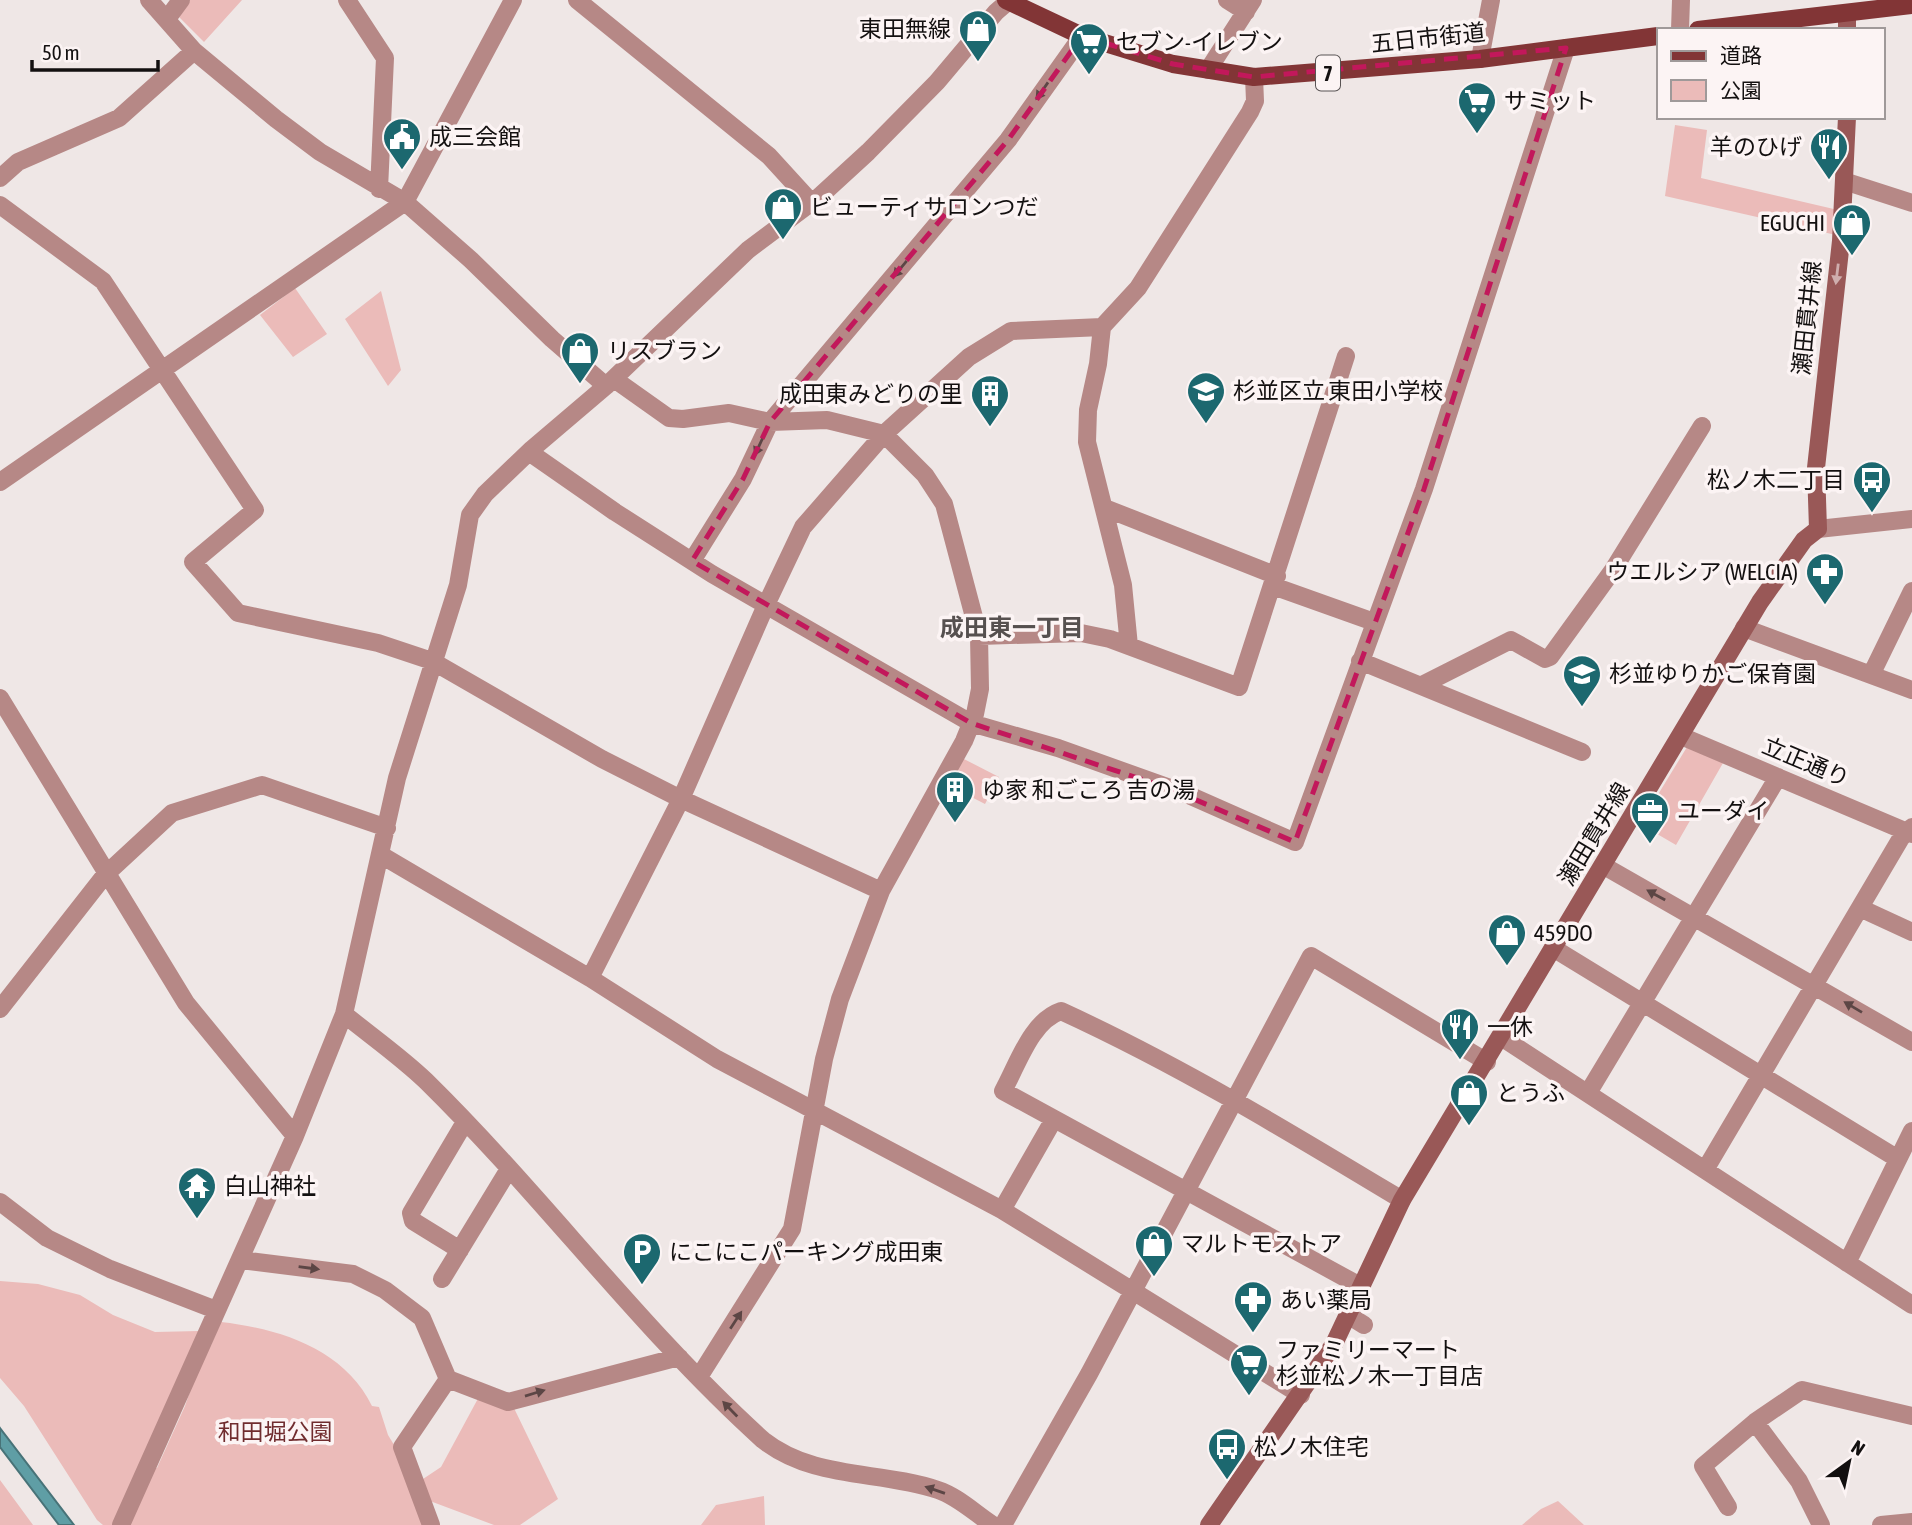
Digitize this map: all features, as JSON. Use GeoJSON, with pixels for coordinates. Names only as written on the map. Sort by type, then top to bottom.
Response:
{"type":"FeatureCollection","features":[{"type":"Feature","properties":{"kind":"main road","name":"五日市街道"},"geometry":{"type":"LineString","coordinates":[[1008,0],[1082,36],[1173,64],[1254,77],[1480,58],[1657,36]]}},
{"type":"Feature","properties":{"kind":"main road"},"geometry":{"type":"LineString","coordinates":[[1731,28],[1847,21],[1901,4]]}},
{"type":"Feature","properties":{"kind":"main road","name":"瀬田貫井線"},"geometry":{"type":"LineString","coordinates":[[1209,1525],[1334,1344],[1402,1200],[1744,628],[1776,577],[1810,534],[1818,529],[1817,461],[1844,181],[1847,119]]}},
{"type":"Feature","properties":{"kind":"street"},"geometry":{"type":"LineString","coordinates":[[149,0],[194,51],[298,136],[379,189],[405,202],[610,383],[669,418],[683,419],[729,413],[770,422],[827,420],[884,434],[925,475],[944,504],[978,636],[980,689],[971,723],[881,891],[840,999],[792,1229],[699,1377]]}},
{"type":"Feature","properties":{"kind":"street"},"geometry":{"type":"LineString","coordinates":[[167,19],[181,0]]}},
{"type":"Feature","properties":{"kind":"street"},"geometry":{"type":"LineString","coordinates":[[347,0],[385,58],[379,189]]}},
{"type":"Feature","properties":{"kind":"street"},"geometry":{"type":"LineString","coordinates":[[0,482],[405,202],[513,0]]}},
{"type":"Feature","properties":{"kind":"street"},"geometry":{"type":"LineString","coordinates":[[577,0],[769,156],[811,202]]}},
{"type":"Feature","properties":{"kind":"street"},"geometry":{"type":"LineString","coordinates":[[121,1525],[143,1481],[216,1310],[241,1260],[344,1014],[397,778],[458,585],[470,515],[485,495],[529,452],[610,383],[748,250],[811,202],[868,152],[928,91],[1008,0]]}},
{"type":"Feature","properties":{"kind":"street"},"geometry":{"type":"LineString","coordinates":[[1208,70],[1249,6],[1227,0]]}},
{"type":"Feature","properties":{"kind":"street"},"geometry":{"type":"LineString","coordinates":[[1480,58],[1491,0]]}},
{"type":"Feature","properties":{"kind":"street"},"geometry":{"type":"LineString","coordinates":[[1680,28],[1681,0]]}},
{"type":"Feature","properties":{"kind":"street"},"geometry":{"type":"LineString","coordinates":[[692,561],[743,479],[770,422],[1008,140],[1082,36]]}},
{"type":"Feature","properties":{"kind":"street"},"geometry":{"type":"LineString","coordinates":[[529,452],[692,561],[971,723],[1058,748],[1184,793],[1295,842],[1424,489],[1566,48]]}},
{"type":"Feature","properties":{"kind":"street"},"geometry":{"type":"LineString","coordinates":[[0,178],[18,162],[118,118],[194,51]]}},
{"type":"Feature","properties":{"kind":"street"},"geometry":{"type":"LineString","coordinates":[[1129,646],[1123,585],[1087,442],[1088,410],[1102,327],[1138,288],[1250,112],[1255,102],[1254,77]]}},
{"type":"Feature","properties":{"kind":"street"},"geometry":{"type":"LineString","coordinates":[[1844,181],[1912,203]]}},
{"type":"Feature","properties":{"kind":"street"},"geometry":{"type":"LineString","coordinates":[[0,205],[103,281],[254,510],[193,562],[238,613],[378,643],[432,661],[602,759],[681,800],[881,891]]}},
{"type":"Feature","properties":{"kind":"street"},"geometry":{"type":"LineString","coordinates":[[590,978],[681,800],[803,527],[884,434],[969,357],[1011,331],[1102,327]]}},
{"type":"Feature","properties":{"kind":"street"},"geometry":{"type":"LineString","coordinates":[[978,636],[1081,633],[1129,646],[1239,687],[1346,356]]}},
{"type":"Feature","properties":{"kind":"street"},"geometry":{"type":"LineString","coordinates":[[1422,685],[1511,640],[1545,659],[1550,657],[1613,570],[1702,426]]}},
{"type":"Feature","properties":{"kind":"street"},"geometry":{"type":"LineString","coordinates":[[1105,508],[1374,622]]}},
{"type":"Feature","properties":{"kind":"street"},"geometry":{"type":"LineString","coordinates":[[1818,529],[1912,519]]}},
{"type":"Feature","properties":{"kind":"street"},"geometry":{"type":"LineString","coordinates":[[1872,673],[1912,591]]}},
{"type":"Feature","properties":{"kind":"street"},"geometry":{"type":"LineString","coordinates":[[1744,628],[1912,690]]}},
{"type":"Feature","properties":{"kind":"street"},"geometry":{"type":"LineString","coordinates":[[1360,661],[1582,752]]}},
{"type":"Feature","properties":{"kind":"street"},"geometry":{"type":"LineString","coordinates":[[0,698],[105,875],[186,1003],[295,1136]]}},
{"type":"Feature","properties":{"kind":"street","name":"立正通り"},"geometry":{"type":"LineString","coordinates":[[1681,736],[1911,831]]}},
{"type":"Feature","properties":{"kind":"street"},"geometry":{"type":"LineString","coordinates":[[1588,1093],[1778,777]]}},
{"type":"Feature","properties":{"kind":"street"},"geometry":{"type":"LineString","coordinates":[[0,1009],[105,875],[172,813],[262,785],[387,828]]}},
{"type":"Feature","properties":{"kind":"street"},"geometry":{"type":"LineString","coordinates":[[1705,1170],[1902,838],[1911,831]]}},
{"type":"Feature","properties":{"kind":"street"},"geometry":{"type":"LineString","coordinates":[[381,855],[590,978],[680,1037],[815,1112],[1002,1210],[1301,1395]]}},
{"type":"Feature","properties":{"kind":"street"},"geometry":{"type":"LineString","coordinates":[[1604,866],[1912,1042]]}},
{"type":"Feature","properties":{"kind":"street"},"geometry":{"type":"LineString","coordinates":[[1860,908],[1912,932]]}},
{"type":"Feature","properties":{"kind":"street"},"geometry":{"type":"LineString","coordinates":[[1553,948],[1763,1076],[1904,1156]]}},
{"type":"Feature","properties":{"kind":"street"},"geometry":{"type":"LineString","coordinates":[[1003,1525],[1236,1101],[1311,956],[1486,1062]]}},
{"type":"Feature","properties":{"kind":"street"},"geometry":{"type":"LineString","coordinates":[[1362,1287],[1003,1091],[1039,1025],[1047,1016],[1061,1011],[1116,1036],[1236,1101],[1402,1200]]}},
{"type":"Feature","properties":{"kind":"street"},"geometry":{"type":"LineString","coordinates":[[344,1014],[424,1080],[509,1170],[611,1287],[746,1424],[783,1456],[809,1466],[879,1475],[941,1490],[993,1525]]}},
{"type":"Feature","properties":{"kind":"street"},"geometry":{"type":"LineString","coordinates":[[1501,1037],[1912,1305]]}},
{"type":"Feature","properties":{"kind":"street"},"geometry":{"type":"LineString","coordinates":[[1002,1210],[1054,1119]]}},
{"type":"Feature","properties":{"kind":"street"},"geometry":{"type":"LineString","coordinates":[[460,1250],[413,1221],[411,1213],[465,1122]]}},
{"type":"Feature","properties":{"kind":"street"},"geometry":{"type":"LineString","coordinates":[[1847,1263],[1904,1156],[1912,1131]]}},
{"type":"Feature","properties":{"kind":"street"},"geometry":{"type":"LineString","coordinates":[[442,1279],[509,1170]]}},
{"type":"Feature","properties":{"kind":"street"},"geometry":{"type":"LineString","coordinates":[[0,1202],[47,1238],[110,1269],[216,1310]]}},
{"type":"Feature","properties":{"kind":"street"},"geometry":{"type":"LineString","coordinates":[[241,1260],[353,1274],[384,1290],[422,1318],[448,1379],[508,1402],[679,1357]]}},
{"type":"Feature","properties":{"kind":"street"},"geometry":{"type":"LineString","coordinates":[[1348,1315],[1364,1325]]}},
{"type":"Feature","properties":{"kind":"street"},"geometry":{"type":"LineString","coordinates":[[431,1525],[402,1447],[448,1379]]}},
{"type":"Feature","properties":{"kind":"street"},"geometry":{"type":"LineString","coordinates":[[1728,1507],[1703,1466],[1755,1422],[1802,1390],[1912,1416]]}},
{"type":"Feature","properties":{"kind":"street"},"geometry":{"type":"LineString","coordinates":[[1755,1422],[1799,1481],[1821,1525]]}},
{"type":"Feature","properties":{"kind":"street"},"geometry":{"type":"LineString","coordinates":[[1881,1525],[1912,1522]]}},
{"type":"Feature","properties":{"kind":"highlighted area"},"geometry":{"type":"Polygon","coordinates":[[[1082,36],[1173,64],[1254,77],[1566,48],[1424,489],[1295,842],[1168,788],[971,723],[692,561],[743,479],[770,422],[1008,140],[1082,36]]]}},
{"type":"Feature","properties":{"kind":"green space"},"geometry":{"type":"Polygon","coordinates":[[[190,0],[242,0],[204,42],[179,17],[190,0]]]}},
{"type":"Feature","properties":{"kind":"green space"},"geometry":{"type":"Polygon","coordinates":[[[1675,125],[1707,130],[1701,178],[1838,210],[1836,235],[1665,196],[1675,125]]]}},
{"type":"Feature","properties":{"kind":"green space"},"geometry":{"type":"Polygon","coordinates":[[[295,288],[327,334],[293,357],[260,315],[295,288]]]}},
{"type":"Feature","properties":{"kind":"green space"},"geometry":{"type":"Polygon","coordinates":[[[381,291],[401,370],[388,386],[345,319],[381,291]]]}},
{"type":"Feature","properties":{"kind":"green space"},"geometry":{"type":"Polygon","coordinates":[[[1687,747],[1723,763],[1676,845],[1640,824],[1687,747]]]}},
{"type":"Feature","properties":{"kind":"green space"},"geometry":{"type":"Polygon","coordinates":[[[962,758],[999,777],[985,804],[948,785],[962,758]]]}},
{"type":"Feature","properties":{"kind":"green space","name":"和田堀公園"},"geometry":{"type":"Polygon","coordinates":[[[0,1281],[38,1284],[80,1295],[113,1315],[155,1332],[199,1331],[114,1525],[103,1525],[97,1520],[24,1406],[0,1378],[0,1281]]]}},
{"type":"Feature","properties":{"kind":"green space","name":"和田堀公園"},"geometry":{"type":"Polygon","coordinates":[[[221,1322],[266,1330],[309,1345],[345,1370],[360,1386],[372,1406],[379,1407],[388,1435],[402,1458],[424,1525],[127,1525],[185,1406],[205,1347],[211,1345],[221,1322]]]}},
{"type":"Feature","properties":{"kind":"green space"},"geometry":{"type":"Polygon","coordinates":[[[481,1393],[512,1404],[558,1499],[520,1525],[494,1525],[422,1498],[417,1483],[441,1467],[481,1393]]]}},
{"type":"Feature","properties":{"kind":"green space"},"geometry":{"type":"Polygon","coordinates":[[[0,1480],[33,1525],[0,1525],[0,1480]]]}},
{"type":"Feature","properties":{"kind":"green space"},"geometry":{"type":"Polygon","coordinates":[[[764,1496],[765,1525],[701,1525],[716,1505],[764,1496]]]}},
{"type":"Feature","properties":{"kind":"green space"},"geometry":{"type":"Polygon","coordinates":[[[1558,1501],[1584,1525],[1522,1525],[1541,1509],[1558,1501]]]}},
{"type":"Feature","properties":{"kind":"water"},"geometry":{"type":"Polygon","coordinates":[[[0,1428],[74,1525],[59,1525],[0,1447],[0,1428]]]}},
{"type":"Feature","properties":{"kind":"place","name":"東田無線"},"geometry":{"type":"Point","coordinates":[978,63]}},
{"type":"Feature","properties":{"kind":"place","name":"セブン-イレブン"},"geometry":{"type":"Point","coordinates":[1089,76]}},
{"type":"Feature","properties":{"kind":"place","name":"サミット"},"geometry":{"type":"Point","coordinates":[1477,135]}},
{"type":"Feature","properties":{"kind":"place","name":"成三会館"},"geometry":{"type":"Point","coordinates":[402,171]}},
{"type":"Feature","properties":{"kind":"place","name":"羊のひげ"},"geometry":{"type":"Point","coordinates":[1829,181]}},
{"type":"Feature","properties":{"kind":"place","name":"ビューティサロンつだ"},"geometry":{"type":"Point","coordinates":[783,241]}},
{"type":"Feature","properties":{"kind":"place","name":"EGUCHI"},"geometry":{"type":"Point","coordinates":[1852,257]}},
{"type":"Feature","properties":{"kind":"place","name":"リスブラン"},"geometry":{"type":"Point","coordinates":[580,385]}},
{"type":"Feature","properties":{"kind":"place","name":"杉並区立 東田小学校"},"geometry":{"type":"Point","coordinates":[1206,425]}},
{"type":"Feature","properties":{"kind":"place","name":"成田東みどりの里"},"geometry":{"type":"Point","coordinates":[990,428]}},
{"type":"Feature","properties":{"kind":"place","name":"松ノ木二丁目"},"geometry":{"type":"Point","coordinates":[1872,514]}},
{"type":"Feature","properties":{"kind":"place","name":"ウエルシア (WELCIA)"},"geometry":{"type":"Point","coordinates":[1825,606]}},
{"type":"Feature","properties":{"kind":"place","name":"杉並ゆりかご保育園"},"geometry":{"type":"Point","coordinates":[1582,708]}},
{"type":"Feature","properties":{"kind":"place","name":"ゆ家 和ごころ 吉の湯"},"geometry":{"type":"Point","coordinates":[955,824]}},
{"type":"Feature","properties":{"kind":"place","name":"ユーダイ"},"geometry":{"type":"Point","coordinates":[1650,845]}},
{"type":"Feature","properties":{"kind":"place","name":"459DO"},"geometry":{"type":"Point","coordinates":[1507,967]}},
{"type":"Feature","properties":{"kind":"place","name":"一休"},"geometry":{"type":"Point","coordinates":[1460,1061]}},
{"type":"Feature","properties":{"kind":"place","name":"とうふ"},"geometry":{"type":"Point","coordinates":[1469,1127]}},
{"type":"Feature","properties":{"kind":"place","name":"白山神社"},"geometry":{"type":"Point","coordinates":[197,1220]}},
{"type":"Feature","properties":{"kind":"place","name":"マルトモストア"},"geometry":{"type":"Point","coordinates":[1154,1278]}},
{"type":"Feature","properties":{"kind":"place","name":"にこにこパーキング成田東"},"geometry":{"type":"Point","coordinates":[642,1286]}},
{"type":"Feature","properties":{"kind":"place","name":"あい薬局"},"geometry":{"type":"Point","coordinates":[1253,1334]}},
{"type":"Feature","properties":{"kind":"place","name":"ファミリーマート 杉並松ノ木一丁目店"},"geometry":{"type":"Point","coordinates":[1249,1397]}},
{"type":"Feature","properties":{"kind":"place","name":"松ノ木住宅"},"geometry":{"type":"Point","coordinates":[1227,1481]}},
{"type":"Feature","properties":{"kind":"district","name":"成田東一丁目"},"geometry":{"type":"Point","coordinates":[1012,627]}}]}
